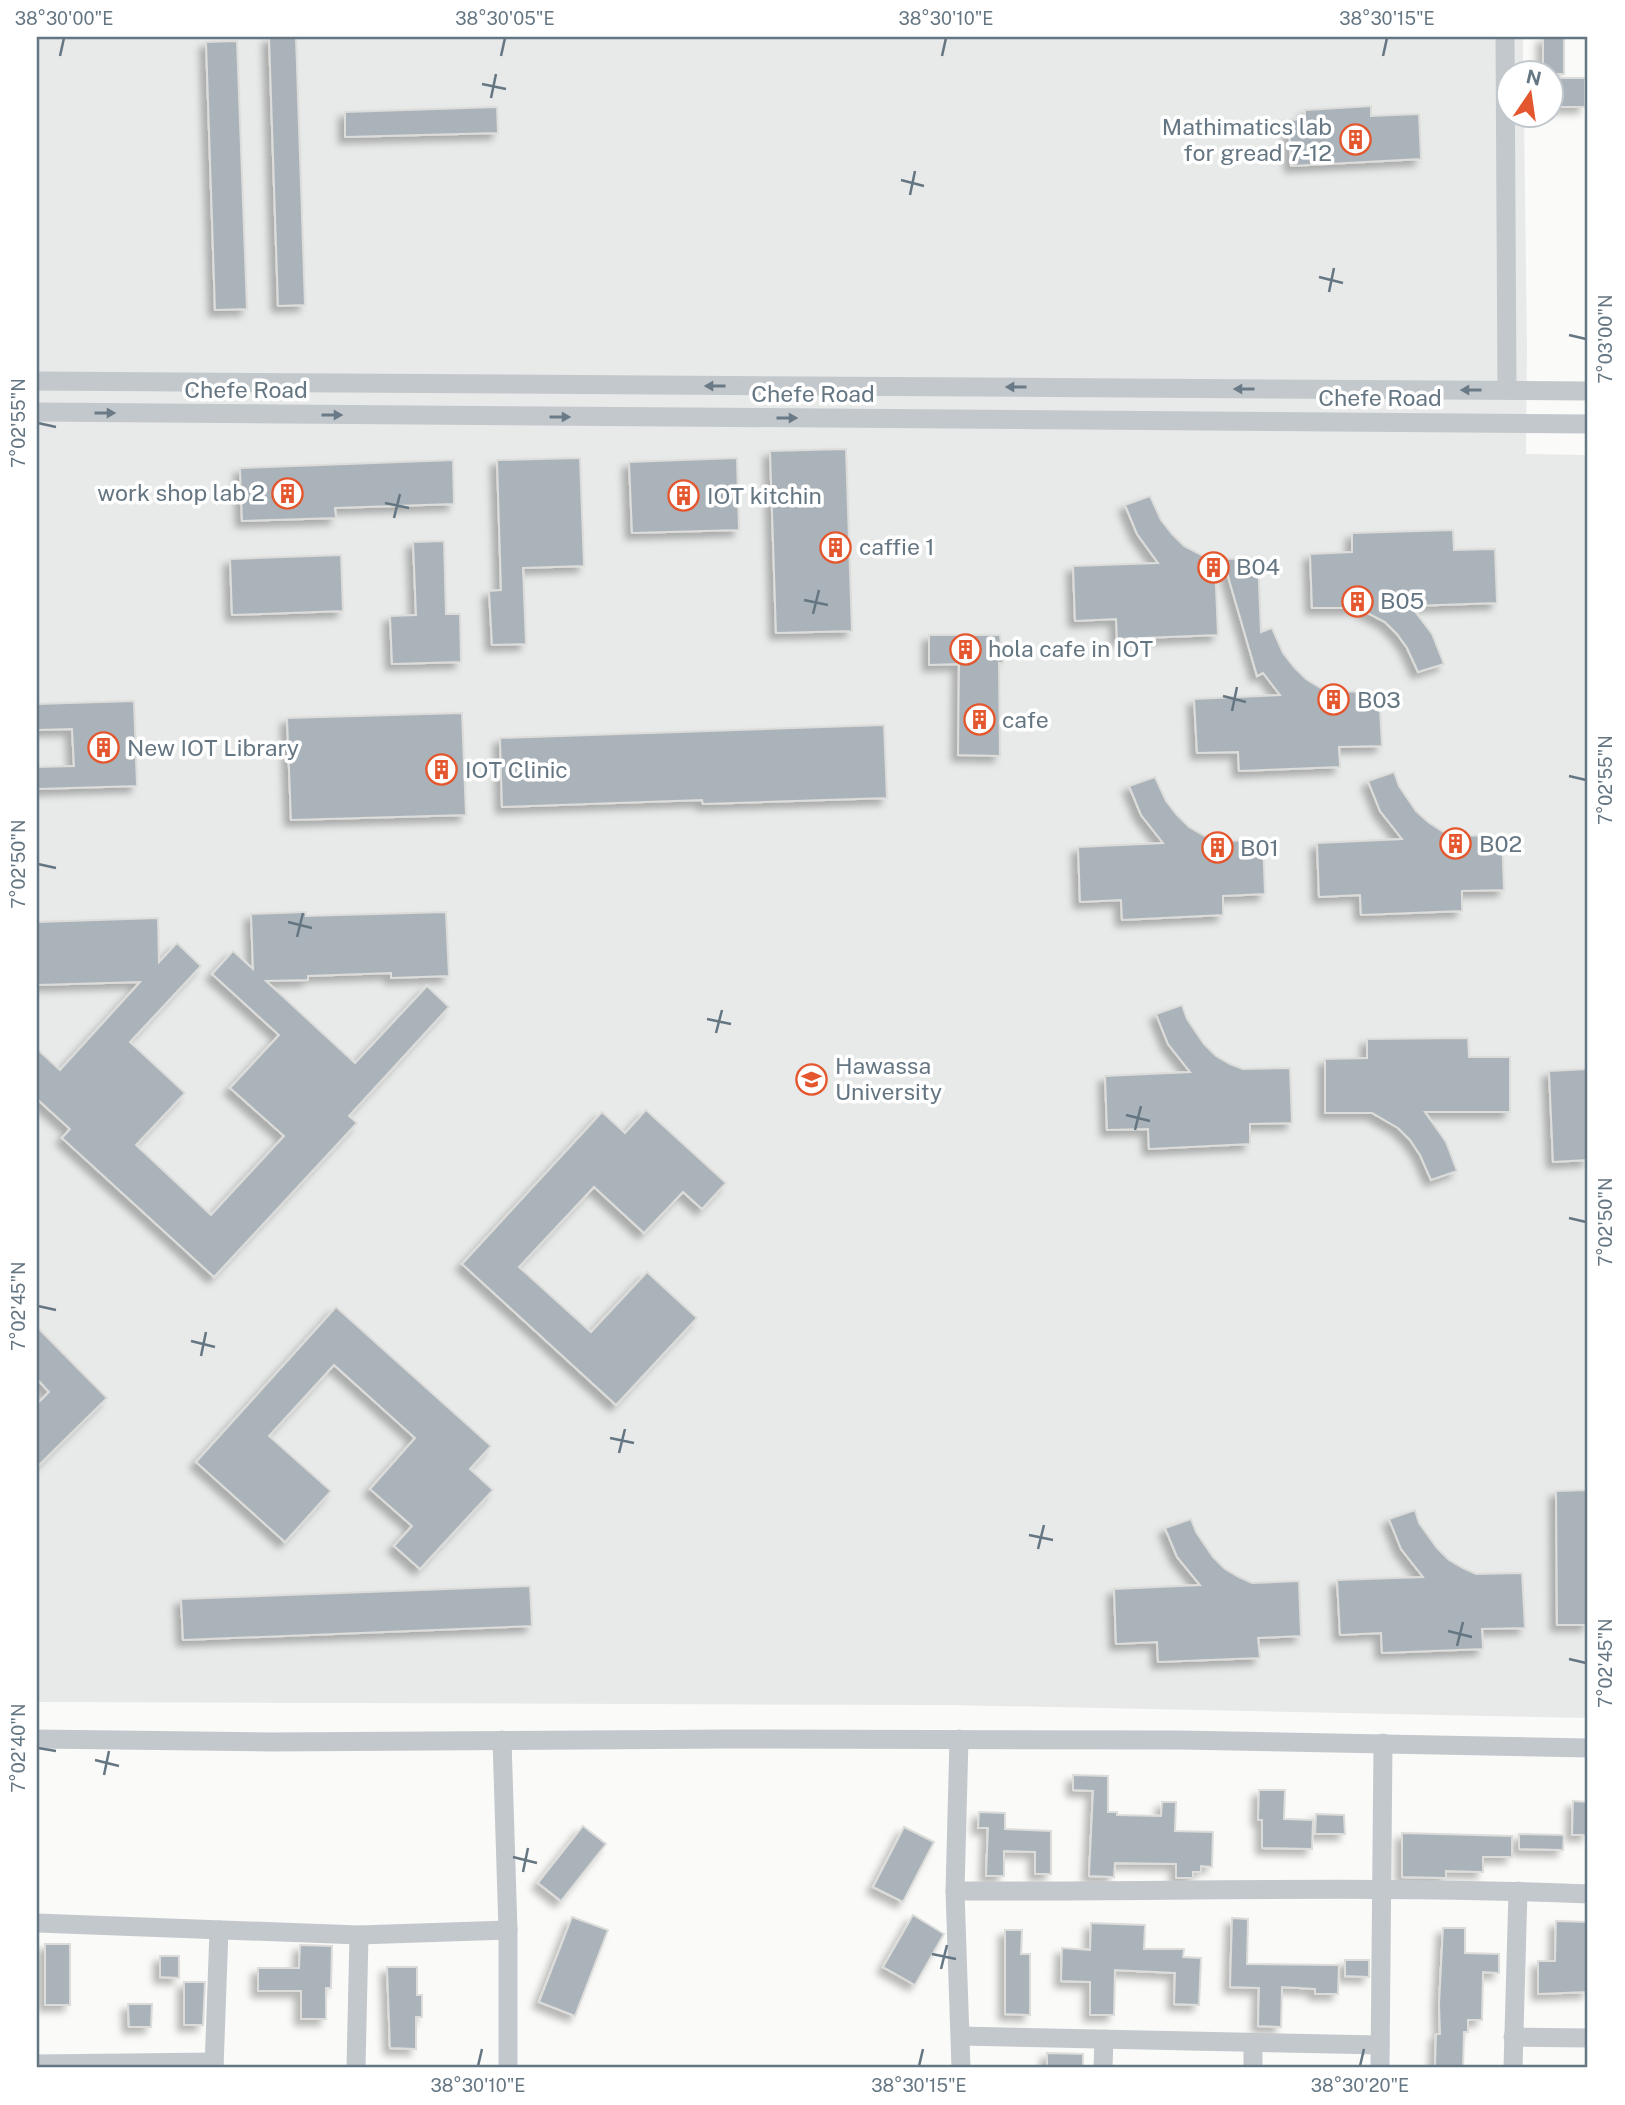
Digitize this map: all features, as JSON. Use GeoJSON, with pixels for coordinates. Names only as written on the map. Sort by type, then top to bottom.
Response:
{"type":"FeatureCollection","features":[{"type":"Feature","properties":{"kind":"street"},"geometry":{"type":"LineString","coordinates":[[1505,37],[1507,390]]}},
{"type":"Feature","properties":{"kind":"street","name":"Chefe Road"},"geometry":{"type":"LineString","coordinates":[[37,381],[1588,391]]}},
{"type":"Feature","properties":{"kind":"street","name":"Chefe Road"},"geometry":{"type":"LineString","coordinates":[[37,412],[1588,425]]}},
{"type":"Feature","properties":{"kind":"street"},"geometry":{"type":"LineString","coordinates":[[37,1739],[271,1742],[959,1740],[1383,1743],[1588,1748]]}},
{"type":"Feature","properties":{"kind":"street"},"geometry":{"type":"LineString","coordinates":[[502,1740],[508,1930],[508,2068]]}},
{"type":"Feature","properties":{"kind":"street"},"geometry":{"type":"LineString","coordinates":[[959,1740],[955,1891],[961,2068]]}},
{"type":"Feature","properties":{"kind":"street"},"geometry":{"type":"LineString","coordinates":[[1380,2068],[1383,1743]]}},
{"type":"Feature","properties":{"kind":"street"},"geometry":{"type":"LineString","coordinates":[[955,1891],[1382,1889],[1588,1894]]}},
{"type":"Feature","properties":{"kind":"street"},"geometry":{"type":"LineString","coordinates":[[1513,2068],[1518,1891]]}},
{"type":"Feature","properties":{"kind":"street"},"geometry":{"type":"LineString","coordinates":[[37,1923],[359,1935],[508,1930]]}},
{"type":"Feature","properties":{"kind":"street"},"geometry":{"type":"LineString","coordinates":[[37,2064],[214,2065],[219,1930]]}},
{"type":"Feature","properties":{"kind":"street"},"geometry":{"type":"LineString","coordinates":[[356,2068],[359,1935]]}},
{"type":"Feature","properties":{"kind":"street"},"geometry":{"type":"LineString","coordinates":[[961,2036],[1380,2045]]}},
{"type":"Feature","properties":{"kind":"street"},"geometry":{"type":"LineString","coordinates":[[1513,2037],[1588,2038]]}},
{"type":"Feature","properties":{"kind":"street"},"geometry":{"type":"LineString","coordinates":[[1103,2068],[1104,2039]]}},
{"type":"Feature","properties":{"kind":"street"},"geometry":{"type":"LineString","coordinates":[[1253,2043],[1253,2068]]}},
{"type":"Feature","properties":{"kind":"shaded area","name":"Hawassa University"},"geometry":{"type":"Polygon","coordinates":[[[37,37],[1523,37],[1523,60],[1496,60],[1496,130],[1524,130],[1526,454],[1588,455],[1588,1718],[950,1705],[37,1702],[37,37]]]}},
{"type":"Feature","properties":{"kind":"building"},"geometry":{"type":"Polygon","coordinates":[[[269,37],[296,37],[305,305],[278,306],[269,37]]]}},
{"type":"Feature","properties":{"kind":"building"},"geometry":{"type":"Polygon","coordinates":[[[1543,37],[1564,37],[1564,60],[1543,60],[1543,37]]]}},
{"type":"Feature","properties":{"kind":"building"},"geometry":{"type":"Polygon","coordinates":[[[237,41],[247,309],[215,310],[206,42],[237,41]]]}},
{"type":"Feature","properties":{"kind":"building"},"geometry":{"type":"Polygon","coordinates":[[[1566,78],[1585,78],[1585,107],[1566,107],[1566,78]]]}},
{"type":"Feature","properties":{"kind":"building","name":"Mathimatics lab for gread 7-12"},"geometry":{"type":"Polygon","coordinates":[[[1371,106],[1371,116],[1419,114],[1421,159],[1291,166],[1289,120],[1305,119],[1305,110],[1371,106]]]}},
{"type":"Feature","properties":{"kind":"building"},"geometry":{"type":"Polygon","coordinates":[[[497,107],[498,133],[345,137],[345,112],[497,107]]]}},
{"type":"Feature","properties":{"kind":"building","name":"caffie 1"},"geometry":{"type":"Polygon","coordinates":[[[846,449],[852,631],[776,633],[770,451],[846,449]]]}},
{"type":"Feature","properties":{"kind":"building"},"geometry":{"type":"Polygon","coordinates":[[[580,458],[584,566],[523,568],[526,644],[492,645],[489,591],[501,590],[497,460],[580,458]]]}},
{"type":"Feature","properties":{"kind":"building","name":"IOT kitchin"},"geometry":{"type":"Polygon","coordinates":[[[737,458],[739,530],[632,533],[629,462],[737,458]]]}},
{"type":"Feature","properties":{"kind":"building"},"geometry":{"type":"Polygon","coordinates":[[[453,460],[454,504],[335,508],[336,518],[242,521],[240,468],[453,460]]]}},
{"type":"Feature","properties":{"kind":"building","name":"B04"},"geometry":{"type":"Polygon","coordinates":[[[1150,496],[1161,520],[1172,534],[1184,546],[1215,562],[1218,635],[1117,639],[1116,619],[1075,621],[1073,566],[1158,563],[1137,534],[1125,505],[1150,496]]]}},
{"type":"Feature","properties":{"kind":"building","name":"B05"},"geometry":{"type":"Polygon","coordinates":[[[1453,530],[1454,550],[1495,549],[1497,603],[1411,606],[1432,634],[1444,664],[1418,672],[1397,634],[1385,622],[1358,608],[1312,608],[1310,554],[1352,552],[1352,533],[1453,530]]]}},
{"type":"Feature","properties":{"kind":"building"},"geometry":{"type":"Polygon","coordinates":[[[444,541],[446,614],[460,614],[461,662],[392,664],[390,616],[416,615],[413,542],[444,541]]]}},
{"type":"Feature","properties":{"kind":"building"},"geometry":{"type":"Polygon","coordinates":[[[341,555],[343,611],[232,615],[230,559],[341,555]]]}},
{"type":"Feature","properties":{"kind":"building","name":"B03"},"geometry":{"type":"Polygon","coordinates":[[[1258,558],[1261,632],[1272,628],[1283,653],[1294,667],[1319,687],[1333,692],[1379,691],[1382,746],[1339,747],[1340,767],[1239,771],[1238,752],[1197,753],[1194,699],[1280,695],[1263,673],[1257,676],[1223,559],[1258,558]]]}},
{"type":"Feature","properties":{"kind":"building"},"geometry":{"type":"Polygon","coordinates":[[[929,635],[1000,635],[1003,663],[999,663],[1000,756],[958,755],[959,664],[929,665],[929,635]]]}},
{"type":"Feature","properties":{"kind":"building","name":"New IOT Library"},"geometry":{"type":"Polygon","coordinates":[[[134,701],[137,786],[37,789],[37,767],[74,766],[72,729],[37,730],[37,704],[134,701]]]}},
{"type":"Feature","properties":{"kind":"building","name":"IOT Clinic"},"geometry":{"type":"Polygon","coordinates":[[[462,713],[466,815],[291,820],[287,718],[462,713]]]}},
{"type":"Feature","properties":{"kind":"building"},"geometry":{"type":"Polygon","coordinates":[[[884,725],[887,798],[703,804],[702,800],[502,807],[500,738],[884,725]]]}},
{"type":"Feature","properties":{"kind":"building","name":"B02"},"geometry":{"type":"Polygon","coordinates":[[[1394,772],[1399,786],[1416,811],[1442,831],[1455,836],[1502,835],[1504,890],[1462,891],[1462,911],[1361,915],[1360,895],[1319,897],[1317,843],[1402,839],[1380,811],[1368,781],[1394,772]]]}},
{"type":"Feature","properties":{"kind":"building","name":"B01"},"geometry":{"type":"Polygon","coordinates":[[[1155,777],[1166,801],[1189,827],[1216,841],[1263,840],[1265,894],[1223,896],[1223,915],[1122,920],[1121,900],[1080,902],[1078,847],[1163,843],[1141,815],[1129,786],[1155,777]]]}},
{"type":"Feature","properties":{"kind":"building"},"geometry":{"type":"Polygon","coordinates":[[[306,912],[306,916],[446,912],[449,976],[391,978],[391,973],[308,976],[308,980],[266,981],[355,1063],[427,986],[449,1007],[349,1116],[357,1123],[214,1277],[62,1138],[70,1129],[37,1099],[37,1049],[60,1070],[140,982],[37,985],[37,922],[158,918],[159,962],[177,943],[201,966],[130,1042],[185,1093],[136,1145],[211,1215],[284,1136],[230,1088],[279,1035],[212,974],[233,951],[253,969],[251,914],[306,912]]]}},
{"type":"Feature","properties":{"kind":"building"},"geometry":{"type":"Polygon","coordinates":[[[1182,1005],[1187,1019],[1216,1056],[1243,1069],[1290,1068],[1292,1123],[1250,1124],[1250,1144],[1149,1149],[1148,1129],[1107,1130],[1105,1076],[1190,1072],[1168,1044],[1156,1014],[1182,1005]]]}},
{"type":"Feature","properties":{"kind":"building"},"geometry":{"type":"Polygon","coordinates":[[[1468,1038],[1469,1057],[1510,1057],[1510,1112],[1425,1112],[1446,1142],[1457,1171],[1431,1180],[1410,1140],[1398,1128],[1372,1113],[1325,1113],[1325,1059],[1367,1058],[1367,1039],[1468,1038]]]}},
{"type":"Feature","properties":{"kind":"building"},"geometry":{"type":"Polygon","coordinates":[[[1588,1069],[1588,1160],[1553,1162],[1549,1071],[1588,1069]]]}},
{"type":"Feature","properties":{"kind":"building"},"geometry":{"type":"Polygon","coordinates":[[[646,1110],[726,1183],[702,1209],[683,1192],[644,1233],[594,1187],[519,1267],[591,1332],[647,1272],[697,1318],[616,1405],[462,1264],[602,1112],[625,1133],[646,1110]]]}},
{"type":"Feature","properties":{"kind":"building"},"geometry":{"type":"Polygon","coordinates":[[[336,1307],[491,1446],[470,1469],[493,1490],[420,1569],[394,1546],[412,1526],[370,1489],[415,1438],[334,1365],[269,1436],[331,1491],[285,1542],[196,1462],[336,1307]]]}},
{"type":"Feature","properties":{"kind":"building"},"geometry":{"type":"Polygon","coordinates":[[[37,1327],[107,1398],[37,1467],[37,1404],[49,1392],[37,1379],[37,1327]]]}},
{"type":"Feature","properties":{"kind":"building"},"geometry":{"type":"Polygon","coordinates":[[[1588,1490],[1588,1625],[1557,1625],[1556,1491],[1588,1490]]]}},
{"type":"Feature","properties":{"kind":"building"},"geometry":{"type":"Polygon","coordinates":[[[1415,1510],[1419,1523],[1449,1560],[1476,1574],[1522,1573],[1525,1628],[1482,1629],[1483,1649],[1382,1653],[1381,1633],[1340,1635],[1337,1580],[1423,1577],[1401,1549],[1389,1519],[1415,1510]]]}},
{"type":"Feature","properties":{"kind":"building"},"geometry":{"type":"Polygon","coordinates":[[[1191,1519],[1196,1532],[1213,1557],[1225,1569],[1252,1583],[1299,1581],[1301,1636],[1258,1638],[1260,1658],[1158,1662],[1157,1642],[1116,1644],[1114,1589],[1200,1585],[1177,1557],[1165,1528],[1191,1519]]]}},
{"type":"Feature","properties":{"kind":"building"},"geometry":{"type":"Polygon","coordinates":[[[530,1586],[532,1626],[183,1640],[181,1599],[530,1586]]]}},
{"type":"Feature","properties":{"kind":"building"},"geometry":{"type":"Polygon","coordinates":[[[1073,1775],[1108,1776],[1108,1812],[1117,1812],[1117,1815],[1161,1816],[1162,1802],[1176,1802],[1175,1831],[1213,1832],[1212,1867],[1201,1866],[1201,1872],[1193,1872],[1193,1878],[1176,1878],[1176,1864],[1115,1863],[1114,1877],[1089,1876],[1093,1791],[1073,1790],[1073,1775]]]}},
{"type":"Feature","properties":{"kind":"building"},"geometry":{"type":"Polygon","coordinates":[[[1259,1790],[1285,1790],[1284,1819],[1313,1820],[1312,1849],[1262,1848],[1262,1820],[1258,1820],[1259,1790]]]}},
{"type":"Feature","properties":{"kind":"building"},"geometry":{"type":"Polygon","coordinates":[[[1573,1801],[1587,1802],[1588,1835],[1572,1835],[1573,1801]]]}},
{"type":"Feature","properties":{"kind":"building"},"geometry":{"type":"Polygon","coordinates":[[[979,1812],[1005,1813],[1005,1829],[1051,1831],[1051,1874],[1035,1874],[1035,1852],[1004,1851],[1004,1876],[986,1876],[988,1828],[978,1828],[979,1812]]]}},
{"type":"Feature","properties":{"kind":"building"},"geometry":{"type":"Polygon","coordinates":[[[1316,1814],[1344,1815],[1345,1834],[1315,1834],[1316,1814]]]}},
{"type":"Feature","properties":{"kind":"building"},"geometry":{"type":"Polygon","coordinates":[[[583,1826],[606,1844],[561,1901],[538,1883],[583,1826]]]}},
{"type":"Feature","properties":{"kind":"building"},"geometry":{"type":"Polygon","coordinates":[[[904,1827],[934,1842],[903,1902],[873,1887],[904,1827]]]}},
{"type":"Feature","properties":{"kind":"building"},"geometry":{"type":"Polygon","coordinates":[[[1402,1833],[1512,1836],[1512,1857],[1483,1857],[1483,1872],[1446,1871],[1446,1878],[1402,1877],[1402,1833]]]}},
{"type":"Feature","properties":{"kind":"building"},"geometry":{"type":"Polygon","coordinates":[[[1519,1834],[1564,1835],[1563,1850],[1519,1849],[1519,1834]]]}},
{"type":"Feature","properties":{"kind":"building"},"geometry":{"type":"Polygon","coordinates":[[[913,1915],[944,1934],[915,1985],[883,1967],[913,1915]]]}},
{"type":"Feature","properties":{"kind":"building"},"geometry":{"type":"Polygon","coordinates":[[[572,1917],[608,1930],[575,2016],[539,2002],[572,1917]]]}},
{"type":"Feature","properties":{"kind":"building"},"geometry":{"type":"Polygon","coordinates":[[[1232,1918],[1248,1919],[1247,1964],[1339,1965],[1338,1994],[1315,1994],[1315,1989],[1282,1987],[1281,2027],[1258,2026],[1259,1988],[1230,1987],[1232,1918]]]}},
{"type":"Feature","properties":{"kind":"building"},"geometry":{"type":"Polygon","coordinates":[[[1556,1921],[1588,1922],[1588,1992],[1538,1994],[1538,1961],[1555,1961],[1556,1921]]]}},
{"type":"Feature","properties":{"kind":"building"},"geometry":{"type":"Polygon","coordinates":[[[1091,1923],[1145,1925],[1144,1949],[1184,1949],[1183,1957],[1201,1958],[1199,2005],[1174,2004],[1175,1973],[1115,1970],[1114,2015],[1090,2015],[1090,1982],[1061,1981],[1062,1948],[1090,1950],[1091,1923]]]}},
{"type":"Feature","properties":{"kind":"building"},"geometry":{"type":"Polygon","coordinates":[[[1443,1928],[1465,1928],[1465,1953],[1499,1954],[1499,1973],[1483,1972],[1482,2020],[1468,2020],[1468,2032],[1464,2032],[1463,2068],[1435,2068],[1436,2034],[1440,2034],[1443,1928]]]}},
{"type":"Feature","properties":{"kind":"building"},"geometry":{"type":"Polygon","coordinates":[[[1005,1930],[1022,1930],[1021,1954],[1030,1954],[1030,2015],[1005,2014],[1005,1930]]]}},
{"type":"Feature","properties":{"kind":"building"},"geometry":{"type":"Polygon","coordinates":[[[45,1944],[70,1944],[70,2005],[45,2005],[45,1944]]]}},
{"type":"Feature","properties":{"kind":"building"},"geometry":{"type":"Polygon","coordinates":[[[300,1945],[332,1946],[331,1988],[326,1988],[326,2019],[301,2019],[301,1991],[258,1991],[258,1968],[299,1968],[300,1945]]]}},
{"type":"Feature","properties":{"kind":"building"},"geometry":{"type":"Polygon","coordinates":[[[160,1956],[179,1956],[179,1978],[160,1977],[160,1956]]]}},
{"type":"Feature","properties":{"kind":"building"},"geometry":{"type":"Polygon","coordinates":[[[1345,1960],[1369,1960],[1369,1977],[1345,1976],[1345,1960]]]}},
{"type":"Feature","properties":{"kind":"building"},"geometry":{"type":"Polygon","coordinates":[[[387,1967],[417,1967],[417,1995],[422,1995],[422,2017],[416,2017],[416,2049],[390,2048],[387,1967]]]}},
{"type":"Feature","properties":{"kind":"building"},"geometry":{"type":"Polygon","coordinates":[[[184,1982],[205,1982],[203,2025],[184,2025],[184,1982]]]}},
{"type":"Feature","properties":{"kind":"building"},"geometry":{"type":"Polygon","coordinates":[[[128,2004],[152,2004],[151,2027],[129,2027],[128,2004]]]}},
{"type":"Feature","properties":{"kind":"building"},"geometry":{"type":"Polygon","coordinates":[[[1047,2053],[1083,2054],[1083,2068],[1047,2068],[1047,2053]]]}},
{"type":"Feature","properties":{"kind":"place","name":"Mathimatics lab for gread 7-12"},"geometry":{"type":"Point","coordinates":[1355,140]}},
{"type":"Feature","properties":{"kind":"place","name":"work shop lab 2"},"geometry":{"type":"Point","coordinates":[288,493]}},
{"type":"Feature","properties":{"kind":"place","name":"IOT kitchin"},"geometry":{"type":"Point","coordinates":[684,496]}},
{"type":"Feature","properties":{"kind":"place","name":"caffie 1"},"geometry":{"type":"Point","coordinates":[836,547]}},
{"type":"Feature","properties":{"kind":"place","name":"B04"},"geometry":{"type":"Point","coordinates":[1213,567]}},
{"type":"Feature","properties":{"kind":"place","name":"B05"},"geometry":{"type":"Point","coordinates":[1357,601]}},
{"type":"Feature","properties":{"kind":"place","name":"hola cafe in IOT"},"geometry":{"type":"Point","coordinates":[965,649]}},
{"type":"Feature","properties":{"kind":"place","name":"B03"},"geometry":{"type":"Point","coordinates":[1334,700]}},
{"type":"Feature","properties":{"kind":"place","name":"cafe"},"geometry":{"type":"Point","coordinates":[979,720]}},
{"type":"Feature","properties":{"kind":"place","name":"New IOT Library"},"geometry":{"type":"Point","coordinates":[104,748]}},
{"type":"Feature","properties":{"kind":"place","name":"IOT Clinic"},"geometry":{"type":"Point","coordinates":[442,770]}},
{"type":"Feature","properties":{"kind":"place","name":"B02"},"geometry":{"type":"Point","coordinates":[1456,844]}},
{"type":"Feature","properties":{"kind":"place","name":"B01"},"geometry":{"type":"Point","coordinates":[1217,848]}},
{"type":"Feature","properties":{"kind":"place","name":"Hawassa University"},"geometry":{"type":"Point","coordinates":[812,1079]}}]}
